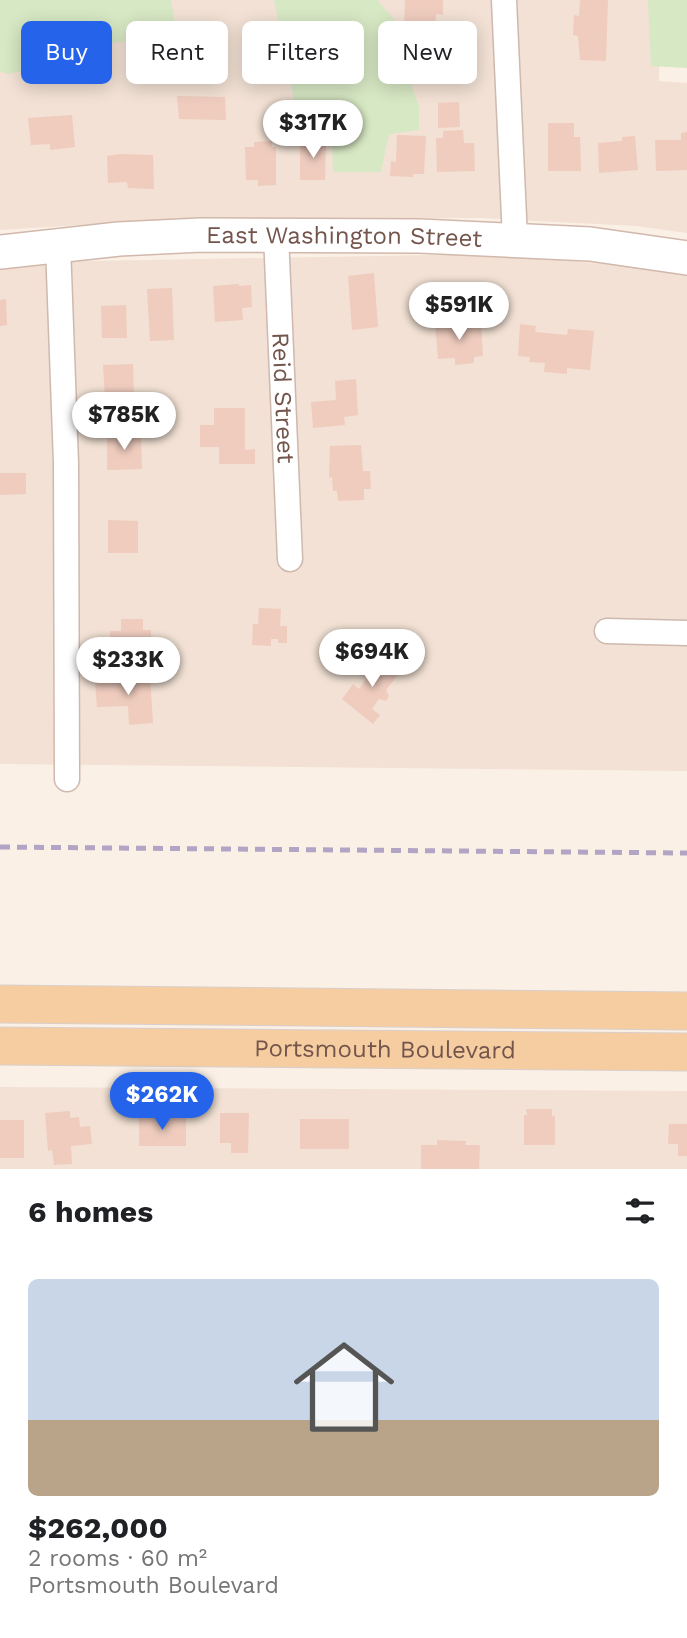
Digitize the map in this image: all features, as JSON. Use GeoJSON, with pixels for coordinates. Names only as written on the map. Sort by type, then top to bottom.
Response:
{"type":"FeatureCollection","features":[{"type":"Feature","properties":{"kind":"main road","name":"East Washington Street"},"geometry":{"type":"LineString","coordinates":[[0,252],[174,236],[420,236],[590,244],[687,258]]}},
{"type":"Feature","properties":{"kind":"main road","name":"Portsmouth Boulevard"},"geometry":{"type":"LineString","coordinates":[[0,1004],[687,1011]]}},
{"type":"Feature","properties":{"kind":"main road","name":"Portsmouth Boulevard"},"geometry":{"type":"LineString","coordinates":[[0,1046],[687,1052]]}},
{"type":"Feature","properties":{"kind":"street"},"geometry":{"type":"LineString","coordinates":[[504,0],[515,239]]}},
{"type":"Feature","properties":{"kind":"street","name":"Reid Street"},"geometry":{"type":"LineString","coordinates":[[276,235],[290,559]]}},
{"type":"Feature","properties":{"kind":"street"},"geometry":{"type":"LineString","coordinates":[[58,245],[66,463],[67,779]]}},
{"type":"Feature","properties":{"kind":"street"},"geometry":{"type":"LineString","coordinates":[[607,631],[687,633]]}},
{"type":"Feature","properties":{"kind":"street"},"geometry":{"type":"LineString","coordinates":[[435,1009],[438,1048]]}},
{"type":"Feature","properties":{"kind":"shaded area"},"geometry":{"type":"Polygon","coordinates":[[[0,0],[660,0],[659,81],[687,83],[687,233],[636,226],[481,218],[178,219],[0,230],[0,0]]]}},
{"type":"Feature","properties":{"kind":"shaded area"},"geometry":{"type":"Polygon","coordinates":[[[489,254],[629,266],[687,276],[687,771],[0,764],[0,270],[34,262],[489,254]]]}},
{"type":"Feature","properties":{"kind":"shaded area"},"geometry":{"type":"Polygon","coordinates":[[[0,1087],[687,1091],[687,1169],[0,1169],[0,1087]]]}},
{"type":"Feature","properties":{"kind":"green space"},"geometry":{"type":"Polygon","coordinates":[[[0,0],[171,0],[174,21],[126,21],[126,42],[112,43],[112,21],[21,21],[21,71],[7,74],[0,71],[0,0]]]}},
{"type":"Feature","properties":{"kind":"green space"},"geometry":{"type":"Polygon","coordinates":[[[274,0],[377,0],[394,19],[378,21],[378,84],[411,84],[419,107],[419,130],[389,134],[381,172],[333,172],[332,137],[301,135],[291,84],[364,84],[364,21],[278,21],[274,0]]]}},
{"type":"Feature","properties":{"kind":"green space"},"geometry":{"type":"Polygon","coordinates":[[[648,0],[687,0],[687,68],[651,66],[648,0]]]}},
{"type":"Feature","properties":{"kind":"building"},"geometry":{"type":"Polygon","coordinates":[[[405,0],[443,0],[443,15],[436,14],[436,21],[404,21],[405,0]]]}},
{"type":"Feature","properties":{"kind":"building"},"geometry":{"type":"Polygon","coordinates":[[[580,0],[608,0],[606,61],[580,60],[578,36],[573,35],[574,15],[579,16],[580,0]]]}},
{"type":"Feature","properties":{"kind":"building"},"geometry":{"type":"Polygon","coordinates":[[[177,96],[225,97],[226,120],[179,119],[177,96]]]}},
{"type":"Feature","properties":{"kind":"building"},"geometry":{"type":"Polygon","coordinates":[[[459,102],[460,127],[438,128],[438,103],[459,102]]]}},
{"type":"Feature","properties":{"kind":"building"},"geometry":{"type":"Polygon","coordinates":[[[72,115],[75,147],[50,150],[50,144],[31,145],[28,118],[72,115]]]}},
{"type":"Feature","properties":{"kind":"building"},"geometry":{"type":"Polygon","coordinates":[[[548,123],[574,123],[574,137],[580,137],[581,171],[548,171],[548,123]]]}},
{"type":"Feature","properties":{"kind":"building"},"geometry":{"type":"Polygon","coordinates":[[[463,130],[464,143],[474,143],[475,171],[437,172],[436,138],[443,138],[443,131],[463,130]]]}},
{"type":"Feature","properties":{"kind":"building"},"geometry":{"type":"Polygon","coordinates":[[[687,132],[687,170],[656,171],[655,140],[681,140],[681,133],[687,132]]]}},
{"type":"Feature","properties":{"kind":"building"},"geometry":{"type":"Polygon","coordinates":[[[397,135],[426,136],[424,174],[413,174],[413,177],[390,176],[391,161],[396,162],[397,135]]]}},
{"type":"Feature","properties":{"kind":"building"},"geometry":{"type":"Polygon","coordinates":[[[635,136],[638,170],[599,173],[598,143],[622,141],[622,137],[635,136]]]}},
{"type":"Feature","properties":{"kind":"building"},"geometry":{"type":"Polygon","coordinates":[[[300,140],[326,140],[325,180],[300,180],[300,140]]]}},
{"type":"Feature","properties":{"kind":"building"},"geometry":{"type":"Polygon","coordinates":[[[272,141],[272,147],[276,147],[276,185],[258,186],[258,180],[246,180],[245,147],[254,147],[254,142],[272,141]]]}},
{"type":"Feature","properties":{"kind":"building"},"geometry":{"type":"Polygon","coordinates":[[[153,155],[154,189],[128,188],[127,182],[108,183],[107,156],[153,155]]]}},
{"type":"Feature","properties":{"kind":"building"},"geometry":{"type":"Polygon","coordinates":[[[374,273],[378,327],[352,330],[348,276],[374,273]]]}},
{"type":"Feature","properties":{"kind":"building"},"geometry":{"type":"Polygon","coordinates":[[[251,285],[252,307],[242,308],[243,320],[215,322],[213,286],[251,285]]]}},
{"type":"Feature","properties":{"kind":"building"},"geometry":{"type":"Polygon","coordinates":[[[172,288],[174,340],[150,341],[147,289],[172,288]]]}},
{"type":"Feature","properties":{"kind":"building"},"geometry":{"type":"Polygon","coordinates":[[[6,299],[7,325],[0,326],[0,300],[6,299]]]}},
{"type":"Feature","properties":{"kind":"building"},"geometry":{"type":"Polygon","coordinates":[[[126,305],[127,338],[102,338],[101,306],[126,305]]]}},
{"type":"Feature","properties":{"kind":"building"},"geometry":{"type":"Polygon","coordinates":[[[455,322],[456,329],[467,328],[466,323],[481,322],[483,356],[474,357],[474,363],[455,365],[455,358],[438,359],[435,324],[455,322]]]}},
{"type":"Feature","properties":{"kind":"building"},"geometry":{"type":"Polygon","coordinates":[[[520,324],[536,326],[535,332],[567,335],[568,329],[594,331],[590,370],[567,368],[567,374],[544,372],[545,363],[529,362],[530,357],[518,356],[520,324]]]}},
{"type":"Feature","properties":{"kind":"building"},"geometry":{"type":"Polygon","coordinates":[[[133,364],[134,398],[105,399],[103,365],[133,364]]]}},
{"type":"Feature","properties":{"kind":"building"},"geometry":{"type":"Polygon","coordinates":[[[356,379],[358,415],[344,417],[345,425],[313,428],[311,402],[336,400],[335,381],[356,379]]]}},
{"type":"Feature","properties":{"kind":"building"},"geometry":{"type":"Polygon","coordinates":[[[214,408],[245,408],[245,450],[255,449],[255,464],[219,464],[219,447],[200,447],[200,425],[214,425],[214,408]]]}},
{"type":"Feature","properties":{"kind":"building"},"geometry":{"type":"Polygon","coordinates":[[[141,433],[142,469],[107,470],[107,434],[141,433]]]}},
{"type":"Feature","properties":{"kind":"building"},"geometry":{"type":"Polygon","coordinates":[[[361,445],[363,471],[370,471],[371,489],[364,489],[364,500],[338,501],[337,491],[333,491],[332,477],[329,478],[330,446],[361,445]]]}},
{"type":"Feature","properties":{"kind":"building"},"geometry":{"type":"Polygon","coordinates":[[[0,473],[26,473],[26,494],[0,495],[0,473]]]}},
{"type":"Feature","properties":{"kind":"building"},"geometry":{"type":"Polygon","coordinates":[[[108,520],[138,521],[138,553],[108,553],[108,520]]]}},
{"type":"Feature","properties":{"kind":"building"},"geometry":{"type":"Polygon","coordinates":[[[259,608],[281,609],[280,626],[287,626],[287,643],[278,643],[278,639],[271,639],[271,646],[252,645],[253,624],[258,624],[259,608]]]}},
{"type":"Feature","properties":{"kind":"building"},"geometry":{"type":"Polygon","coordinates":[[[121,619],[143,619],[143,630],[151,630],[151,646],[110,647],[110,631],[121,631],[121,619]]]}},
{"type":"Feature","properties":{"kind":"building"},"geometry":{"type":"Polygon","coordinates":[[[377,655],[400,672],[386,690],[389,696],[386,701],[379,699],[372,709],[380,715],[373,724],[342,699],[353,684],[359,689],[368,676],[364,670],[367,672],[372,667],[368,665],[377,655]]]}},
{"type":"Feature","properties":{"kind":"building"},"geometry":{"type":"Polygon","coordinates":[[[150,676],[153,723],[129,725],[128,706],[97,707],[95,682],[150,676]]]}},
{"type":"Feature","properties":{"kind":"building"},"geometry":{"type":"Polygon","coordinates":[[[526,1109],[552,1109],[552,1116],[555,1116],[555,1145],[524,1145],[526,1109]]]}},
{"type":"Feature","properties":{"kind":"building"},"geometry":{"type":"Polygon","coordinates":[[[70,1111],[70,1118],[79,1117],[80,1127],[90,1126],[92,1144],[71,1146],[72,1164],[54,1165],[52,1150],[48,1151],[45,1113],[70,1111]]]}},
{"type":"Feature","properties":{"kind":"building"},"geometry":{"type":"Polygon","coordinates":[[[220,1113],[249,1113],[248,1153],[231,1153],[231,1143],[220,1143],[220,1113]]]}},
{"type":"Feature","properties":{"kind":"building"},"geometry":{"type":"Polygon","coordinates":[[[139,1118],[186,1118],[186,1146],[139,1146],[139,1118]]]}},
{"type":"Feature","properties":{"kind":"building"},"geometry":{"type":"Polygon","coordinates":[[[300,1119],[349,1119],[349,1149],[300,1149],[300,1119]]]}},
{"type":"Feature","properties":{"kind":"building"},"geometry":{"type":"Polygon","coordinates":[[[0,1120],[24,1120],[24,1158],[0,1158],[0,1120]]]}},
{"type":"Feature","properties":{"kind":"building"},"geometry":{"type":"Polygon","coordinates":[[[669,1124],[687,1124],[687,1156],[678,1156],[678,1144],[668,1144],[669,1124]]]}},
{"type":"Feature","properties":{"kind":"building"},"geometry":{"type":"Polygon","coordinates":[[[437,1140],[466,1141],[465,1145],[480,1145],[479,1169],[421,1169],[421,1145],[437,1145],[437,1140]]]}},
{"type":"Feature","properties":{"kind":"railway"},"geometry":{"type":"LineString","coordinates":[[0,847],[687,853]]}}]}
